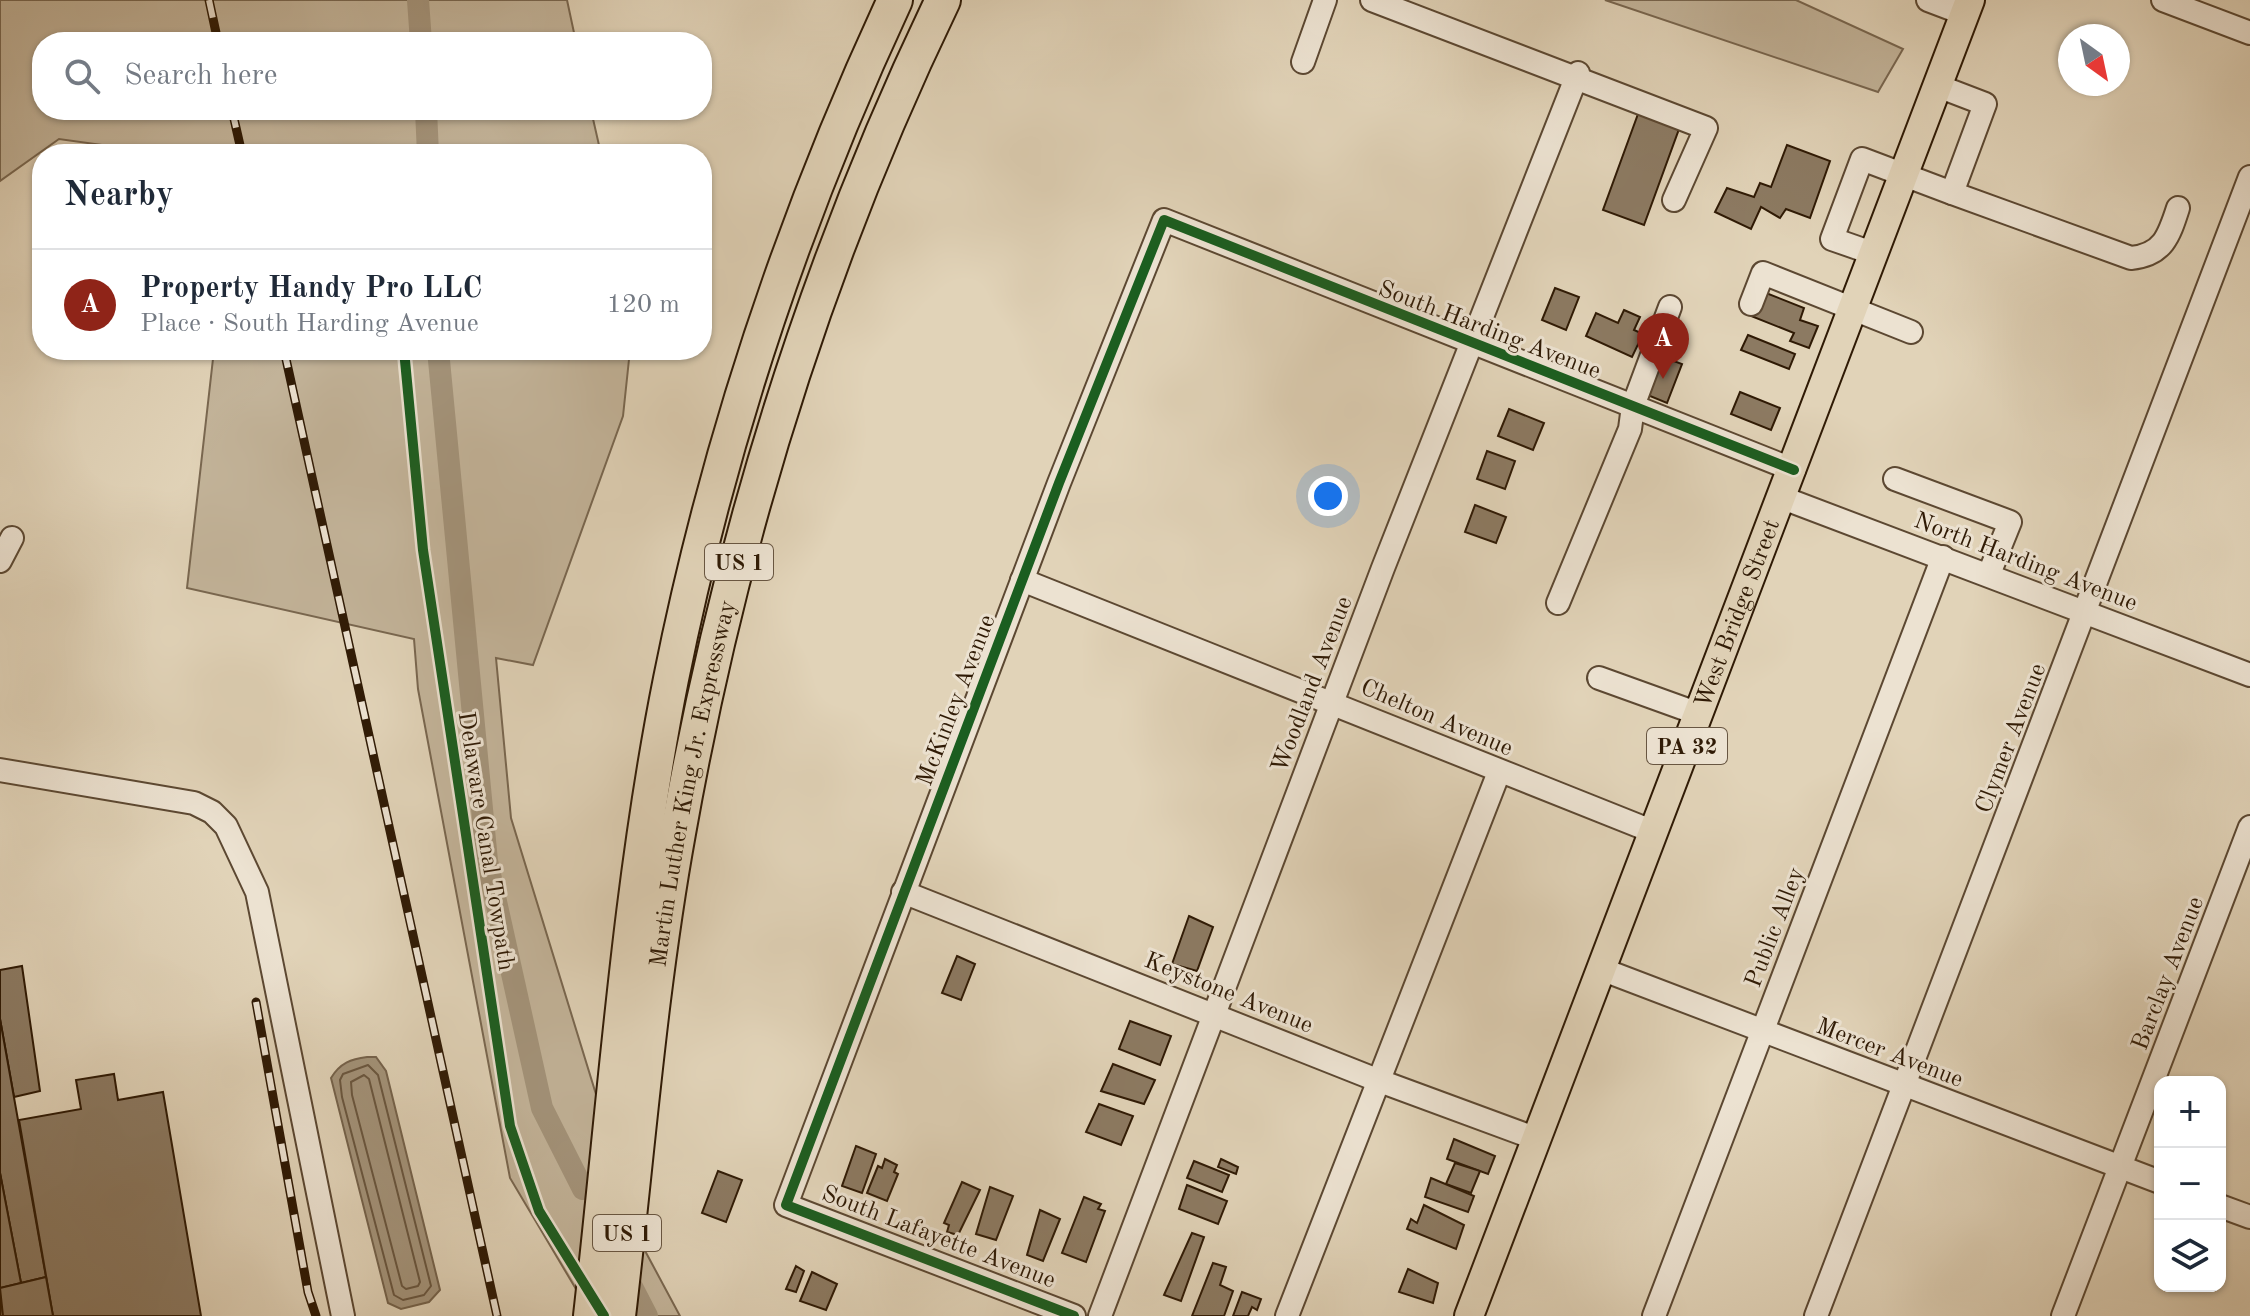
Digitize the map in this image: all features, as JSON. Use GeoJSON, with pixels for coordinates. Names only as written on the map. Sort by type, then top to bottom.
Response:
{"type":"FeatureCollection","features":[{"type":"Feature","properties":{"kind":"highway","name":"Martin Luther King Jr. Expressway"},"geometry":{"type":"LineString","coordinates":[[618,1316],[624,1149],[649,814],[671,682],[703,536],[742,394],[790,253],[895,0]]}},
{"type":"Feature","properties":{"kind":"highway","name":"Martin Luther King Jr. Expressway"},"geometry":{"type":"LineString","coordinates":[[591,1316],[624,1149],[678,834],[707,690],[743,546],[783,406],[830,268],[884,131],[943,0]]}},
{"type":"Feature","properties":{"kind":"main road","name":"West Bridge Street"},"geometry":{"type":"LineString","coordinates":[[1469,1316],[1968,7]]}},
{"type":"Feature","properties":{"kind":"street"},"geometry":{"type":"LineString","coordinates":[[1303,62],[1325,0]]}},
{"type":"Feature","properties":{"kind":"street"},"geometry":{"type":"LineString","coordinates":[[1372,0],[1706,128],[1674,200]]}},
{"type":"Feature","properties":{"kind":"street"},"geometry":{"type":"LineString","coordinates":[[1928,0],[1968,7]]}},
{"type":"Feature","properties":{"kind":"street"},"geometry":{"type":"LineString","coordinates":[[2163,0],[2250,33]]}},
{"type":"Feature","properties":{"kind":"street","name":"Woodland Avenue"},"geometry":{"type":"LineString","coordinates":[[1100,1316],[1332,702],[1577,76]]}},
{"type":"Feature","properties":{"kind":"street"},"geometry":{"type":"LineString","coordinates":[[1938,86],[1985,104],[1952,193]]}},
{"type":"Feature","properties":{"kind":"street"},"geometry":{"type":"LineString","coordinates":[[1875,254],[1832,239],[1862,159],[2131,258],[2148,257],[2160,250],[2178,208]]}},
{"type":"Feature","properties":{"kind":"street","name":"Clymer Avenue"},"geometry":{"type":"LineString","coordinates":[[1816,1316],[2250,177]]}},
{"type":"Feature","properties":{"kind":"street","name":"McKinley Avenue"},"geometry":{"type":"LineString","coordinates":[[786,1205],[1022,580],[1164,220],[1173,223]]}},
{"type":"Feature","properties":{"kind":"street","name":"South Harding Avenue"},"geometry":{"type":"LineString","coordinates":[[1173,223],[1794,470]]}},
{"type":"Feature","properties":{"kind":"street"},"geometry":{"type":"LineString","coordinates":[[1751,304],[1763,273],[1911,332]]}},
{"type":"Feature","properties":{"kind":"street"},"geometry":{"type":"LineString","coordinates":[[1558,603],[1630,429],[1633,406],[1670,307]]}},
{"type":"Feature","properties":{"kind":"street"},"geometry":{"type":"LineString","coordinates":[[1895,479],[2010,522],[1989,574]]}},
{"type":"Feature","properties":{"kind":"street","name":"North Harding Avenue"},"geometry":{"type":"LineString","coordinates":[[1783,498],[2250,675]]}},
{"type":"Feature","properties":{"kind":"street"},"geometry":{"type":"LineString","coordinates":[[0,561],[12,538]]}},
{"type":"Feature","properties":{"kind":"street","name":"Public Alley"},"geometry":{"type":"LineString","coordinates":[[1654,1316],[1943,557]]}},
{"type":"Feature","properties":{"kind":"street","name":"Chelton Avenue"},"geometry":{"type":"LineString","coordinates":[[1022,580],[1654,832]]}},
{"type":"Feature","properties":{"kind":"street"},"geometry":{"type":"LineString","coordinates":[[1599,678],[1699,714]]}},
{"type":"Feature","properties":{"kind":"street"},"geometry":{"type":"LineString","coordinates":[[0,770],[194,803],[212,812],[226,826],[257,892],[343,1316]]}},
{"type":"Feature","properties":{"kind":"street"},"geometry":{"type":"LineString","coordinates":[[1287,1316],[1499,772]]}},
{"type":"Feature","properties":{"kind":"street","name":"Barclay Avenue"},"geometry":{"type":"LineString","coordinates":[[2063,1316],[2250,827]]}},
{"type":"Feature","properties":{"kind":"street","name":"Keystone Avenue"},"geometry":{"type":"LineString","coordinates":[[903,892],[1377,1080],[1537,1139]]}},
{"type":"Feature","properties":{"kind":"street","name":"Mercer Avenue"},"geometry":{"type":"LineString","coordinates":[[1601,969],[2154,1180]]}},
{"type":"Feature","properties":{"kind":"street","name":"South Lafayette Avenue"},"geometry":{"type":"LineString","coordinates":[[786,1205],[1074,1316]]}},
{"type":"Feature","properties":{"kind":"street"},"geometry":{"type":"LineString","coordinates":[[2226,1208],[2250,1217]]}},
{"type":"Feature","properties":{"kind":"shaded area"},"geometry":{"type":"Polygon","coordinates":[[[0,0],[567,0],[574,32],[32,32],[32,120],[593,120],[599,144],[95,144],[59,139],[52,144],[32,144],[32,158],[0,181],[0,0]]]}},
{"type":"Feature","properties":{"kind":"shaded area"},"geometry":{"type":"Polygon","coordinates":[[[1605,0],[1796,0],[1903,49],[1878,92],[1605,0]]]}},
{"type":"Feature","properties":{"kind":"shaded area"},"geometry":{"type":"Polygon","coordinates":[[[213,360],[629,360],[623,416],[533,665],[496,658],[511,818],[643,1247],[680,1316],[592,1316],[510,1178],[418,689],[414,639],[187,588],[213,360]]]}},
{"type":"Feature","properties":{"kind":"water"},"geometry":{"type":"Polygon","coordinates":[[[376,1057],[386,1071],[440,1290],[429,1302],[401,1309],[388,1303],[331,1078],[346,1063],[376,1057]]]}},
{"type":"Feature","properties":{"kind":"building"},"geometry":{"type":"Polygon","coordinates":[[[1638,114],[1679,129],[1644,225],[1603,210],[1638,114]]]}},
{"type":"Feature","properties":{"kind":"building"},"geometry":{"type":"Polygon","coordinates":[[[1787,145],[1830,161],[1810,218],[1786,209],[1780,218],[1761,207],[1751,229],[1715,212],[1727,188],[1754,197],[1760,183],[1771,187],[1787,145]]]}},
{"type":"Feature","properties":{"kind":"building"},"geometry":{"type":"Polygon","coordinates":[[[1555,288],[1579,297],[1566,330],[1542,320],[1555,288]]]}},
{"type":"Feature","properties":{"kind":"building"},"geometry":{"type":"Polygon","coordinates":[[[1761,291],[1804,308],[1800,320],[1818,326],[1809,348],[1790,341],[1794,333],[1751,316],[1761,291]]]}},
{"type":"Feature","properties":{"kind":"building"},"geometry":{"type":"Polygon","coordinates":[[[1624,310],[1640,317],[1634,330],[1643,334],[1632,357],[1586,336],[1596,313],[1618,323],[1624,310]]]}},
{"type":"Feature","properties":{"kind":"building"},"geometry":{"type":"Polygon","coordinates":[[[1748,335],[1795,354],[1789,369],[1741,350],[1748,335]]]}},
{"type":"Feature","properties":{"kind":"building"},"geometry":{"type":"Polygon","coordinates":[[[1660,356],[1682,364],[1667,403],[1645,394],[1660,356]]]}},
{"type":"Feature","properties":{"kind":"building"},"geometry":{"type":"Polygon","coordinates":[[[1740,392],[1780,408],[1771,430],[1731,414],[1740,392]]]}},
{"type":"Feature","properties":{"kind":"building"},"geometry":{"type":"Polygon","coordinates":[[[1509,409],[1544,423],[1533,450],[1498,436],[1509,409]]]}},
{"type":"Feature","properties":{"kind":"building"},"geometry":{"type":"Polygon","coordinates":[[[1487,451],[1515,461],[1505,489],[1477,479],[1487,451]]]}},
{"type":"Feature","properties":{"kind":"building"},"geometry":{"type":"Polygon","coordinates":[[[1475,505],[1506,517],[1496,543],[1465,532],[1475,505]]]}},
{"type":"Feature","properties":{"kind":"building"},"geometry":{"type":"Polygon","coordinates":[[[1189,916],[1213,927],[1197,971],[1172,964],[1189,916]]]}},
{"type":"Feature","properties":{"kind":"building"},"geometry":{"type":"Polygon","coordinates":[[[957,956],[975,964],[961,1000],[942,993],[957,956]]]}},
{"type":"Feature","properties":{"kind":"building"},"geometry":{"type":"Polygon","coordinates":[[[22,966],[40,1091],[14,1097],[0,1019],[0,970],[22,966]]]}},
{"type":"Feature","properties":{"kind":"building"},"geometry":{"type":"Polygon","coordinates":[[[0,1019],[46,1277],[21,1283],[0,1173],[0,1019]]]}},
{"type":"Feature","properties":{"kind":"building"},"geometry":{"type":"Polygon","coordinates":[[[1130,1021],[1171,1036],[1160,1065],[1119,1049],[1130,1021]]]}},
{"type":"Feature","properties":{"kind":"building"},"geometry":{"type":"Polygon","coordinates":[[[1113,1064],[1155,1080],[1144,1104],[1101,1091],[1113,1064]]]}},
{"type":"Feature","properties":{"kind":"building"},"geometry":{"type":"Polygon","coordinates":[[[114,1074],[118,1100],[163,1092],[201,1316],[53,1316],[19,1120],[81,1109],[76,1080],[114,1074]]]}},
{"type":"Feature","properties":{"kind":"building"},"geometry":{"type":"Polygon","coordinates":[[[1099,1104],[1133,1116],[1121,1145],[1086,1132],[1099,1104]]]}},
{"type":"Feature","properties":{"kind":"building"},"geometry":{"type":"Polygon","coordinates":[[[1454,1139],[1495,1156],[1488,1174],[1447,1159],[1454,1139]]]}},
{"type":"Feature","properties":{"kind":"building"},"geometry":{"type":"Polygon","coordinates":[[[856,1146],[876,1154],[862,1193],[842,1186],[856,1146]]]}},
{"type":"Feature","properties":{"kind":"building"},"geometry":{"type":"Polygon","coordinates":[[[885,1159],[897,1165],[894,1172],[898,1174],[887,1201],[867,1193],[878,1166],[882,1168],[885,1159]]]}},
{"type":"Feature","properties":{"kind":"building"},"geometry":{"type":"Polygon","coordinates":[[[1221,1159],[1238,1167],[1236,1174],[1218,1167],[1221,1159]]]}},
{"type":"Feature","properties":{"kind":"building"},"geometry":{"type":"Polygon","coordinates":[[[1194,1161],[1229,1175],[1222,1192],[1187,1178],[1194,1161]]]}},
{"type":"Feature","properties":{"kind":"building"},"geometry":{"type":"Polygon","coordinates":[[[1455,1163],[1480,1171],[1471,1193],[1446,1184],[1455,1163]]]}},
{"type":"Feature","properties":{"kind":"building"},"geometry":{"type":"Polygon","coordinates":[[[718,1171],[742,1180],[726,1222],[702,1213],[718,1171]]]}},
{"type":"Feature","properties":{"kind":"building"},"geometry":{"type":"Polygon","coordinates":[[[0,1173],[21,1283],[0,1288],[0,1173]]]}},
{"type":"Feature","properties":{"kind":"building"},"geometry":{"type":"Polygon","coordinates":[[[1431,1178],[1474,1196],[1468,1212],[1425,1197],[1431,1178]]]}},
{"type":"Feature","properties":{"kind":"building"},"geometry":{"type":"Polygon","coordinates":[[[962,1182],[980,1190],[958,1235],[947,1232],[949,1225],[944,1223],[962,1182]]]}},
{"type":"Feature","properties":{"kind":"building"},"geometry":{"type":"Polygon","coordinates":[[[1187,1185],[1227,1201],[1218,1224],[1179,1209],[1187,1185]]]}},
{"type":"Feature","properties":{"kind":"building"},"geometry":{"type":"Polygon","coordinates":[[[990,1187],[1013,1196],[996,1240],[976,1234],[990,1187]]]}},
{"type":"Feature","properties":{"kind":"building"},"geometry":{"type":"Polygon","coordinates":[[[1084,1197],[1101,1204],[1098,1209],[1105,1211],[1086,1262],[1062,1253],[1084,1197]]]}},
{"type":"Feature","properties":{"kind":"building"},"geometry":{"type":"Polygon","coordinates":[[[1424,1205],[1464,1225],[1456,1249],[1407,1229],[1411,1219],[1417,1223],[1424,1205]]]}},
{"type":"Feature","properties":{"kind":"building"},"geometry":{"type":"Polygon","coordinates":[[[1040,1210],[1060,1219],[1043,1261],[1027,1255],[1040,1210]]]}},
{"type":"Feature","properties":{"kind":"building"},"geometry":{"type":"Polygon","coordinates":[[[1192,1233],[1204,1237],[1181,1301],[1164,1295],[1192,1233]]]}},
{"type":"Feature","properties":{"kind":"building"},"geometry":{"type":"Polygon","coordinates":[[[1213,1263],[1226,1267],[1220,1285],[1233,1291],[1224,1316],[1192,1316],[1213,1263]]]}},
{"type":"Feature","properties":{"kind":"building"},"geometry":{"type":"Polygon","coordinates":[[[796,1266],[804,1271],[796,1292],[786,1289],[796,1266]]]}},
{"type":"Feature","properties":{"kind":"building"},"geometry":{"type":"Polygon","coordinates":[[[1408,1269],[1438,1283],[1433,1303],[1399,1292],[1408,1269]]]}},
{"type":"Feature","properties":{"kind":"building"},"geometry":{"type":"Polygon","coordinates":[[[812,1272],[837,1284],[826,1310],[800,1301],[812,1272]]]}},
{"type":"Feature","properties":{"kind":"building"},"geometry":{"type":"Polygon","coordinates":[[[46,1277],[53,1316],[3,1316],[0,1288],[46,1277]]]}},
{"type":"Feature","properties":{"kind":"building"},"geometry":{"type":"Polygon","coordinates":[[[0,1288],[3,1316],[0,1316],[0,1288]]]}},
{"type":"Feature","properties":{"kind":"building"},"geometry":{"type":"Polygon","coordinates":[[[1242,1292],[1261,1299],[1257,1310],[1252,1307],[1248,1316],[1233,1316],[1242,1292]]]}},
{"type":"Feature","properties":{"kind":"waterway"},"geometry":{"type":"LineString","coordinates":[[418,0],[420,32]]}},
{"type":"Feature","properties":{"kind":"waterway"},"geometry":{"type":"LineString","coordinates":[[426,120],[428,144]]}},
{"type":"Feature","properties":{"kind":"waterway"},"geometry":{"type":"LineString","coordinates":[[439,360],[487,861],[542,1108],[583,1189]]}},
{"type":"Feature","properties":{"kind":"waterway"},"geometry":{"type":"LineString","coordinates":[[630,1283],[647,1316]]}},
{"type":"Feature","properties":{"kind":"railway"},"geometry":{"type":"LineString","coordinates":[[209,0],[216,32]]}},
{"type":"Feature","properties":{"kind":"railway"},"geometry":{"type":"LineString","coordinates":[[234,120],[240,144]]}},
{"type":"Feature","properties":{"kind":"railway"},"geometry":{"type":"LineString","coordinates":[[286,360],[497,1316]]}},
{"type":"Feature","properties":{"kind":"railway"},"geometry":{"type":"LineString","coordinates":[[256,1002],[308,1292],[316,1316]]}},
{"type":"Feature","properties":{"kind":"cycle path"},"geometry":{"type":"LineString","coordinates":[[1074,1316],[786,1205],[1059,483],[1164,220],[1794,470]]}},
{"type":"Feature","properties":{"kind":"cycle path","name":"Delaware Canal Towpath"},"geometry":{"type":"LineString","coordinates":[[405,360],[423,550],[510,1126],[539,1211],[604,1316]]}},
{"type":"Feature","properties":{"kind":"place","name":"Property Handy Pro LLC"},"geometry":{"type":"Point","coordinates":[1663,379]}}]}
